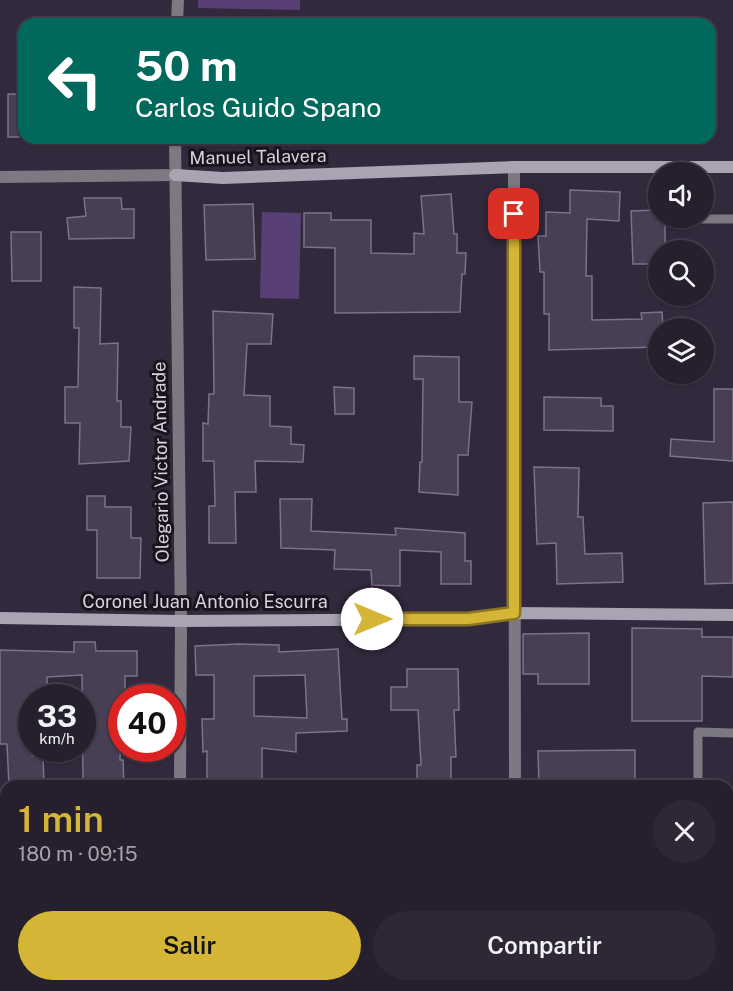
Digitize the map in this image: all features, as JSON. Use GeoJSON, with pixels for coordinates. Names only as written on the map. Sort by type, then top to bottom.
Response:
{"type":"FeatureCollection","features":[{"type":"Feature","properties":{"kind":"street"},"geometry":{"type":"LineString","coordinates":[[177,18],[178,0]]}},
{"type":"Feature","properties":{"kind":"street","name":"Olegario Victor Andrade"},"geometry":{"type":"LineString","coordinates":[[175,144],[181,621],[180,780]]}},
{"type":"Feature","properties":{"kind":"street"},"geometry":{"type":"LineString","coordinates":[[514,167],[515,780]]}},
{"type":"Feature","properties":{"kind":"street","name":"Manuel Talavera"},"geometry":{"type":"LineString","coordinates":[[0,177],[175,175],[223,178],[514,167],[733,167]]}},
{"type":"Feature","properties":{"kind":"street","name":"Coronel Juan Antonio Escurra"},"geometry":{"type":"LineString","coordinates":[[0,618],[181,621],[468,619],[514,613],[733,615]]}},
{"type":"Feature","properties":{"kind":"lane"},"geometry":{"type":"LineString","coordinates":[[714,219],[733,219]]}},
{"type":"Feature","properties":{"kind":"lane"},"geometry":{"type":"LineString","coordinates":[[699,780],[698,732],[733,733]]}},
{"type":"Feature","properties":{"kind":"shaded area"},"geometry":{"type":"Polygon","coordinates":[[[198,0],[300,0],[300,10],[198,8],[198,0]]]}},
{"type":"Feature","properties":{"kind":"shaded area"},"geometry":{"type":"Polygon","coordinates":[[[262,212],[301,213],[299,299],[260,298],[262,212]]]}},
{"type":"Feature","properties":{"kind":"building"},"geometry":{"type":"Polygon","coordinates":[[[8,94],[18,94],[18,137],[8,137],[8,94]]]}},
{"type":"Feature","properties":{"kind":"building"},"geometry":{"type":"Polygon","coordinates":[[[570,190],[620,192],[619,221],[587,219],[586,276],[592,276],[592,320],[642,319],[641,313],[662,312],[662,318],[648,318],[648,347],[549,350],[549,314],[544,314],[544,272],[540,272],[538,236],[546,236],[546,212],[570,213],[570,190]]]}},
{"type":"Feature","properties":{"kind":"building"},"geometry":{"type":"Polygon","coordinates":[[[451,194],[454,234],[457,234],[457,253],[466,253],[465,274],[462,274],[460,312],[335,313],[335,248],[304,247],[304,213],[331,213],[331,220],[371,220],[371,253],[414,254],[414,233],[424,234],[421,196],[451,194]]]}},
{"type":"Feature","properties":{"kind":"building"},"geometry":{"type":"Polygon","coordinates":[[[84,198],[121,198],[122,209],[134,209],[134,238],[69,239],[67,218],[86,216],[84,198]]]}},
{"type":"Feature","properties":{"kind":"building"},"geometry":{"type":"Polygon","coordinates":[[[253,204],[255,259],[206,260],[204,205],[253,204]]]}},
{"type":"Feature","properties":{"kind":"building"},"geometry":{"type":"Polygon","coordinates":[[[648,210],[648,228],[665,228],[665,240],[648,240],[648,264],[633,264],[631,211],[648,210]]]}},
{"type":"Feature","properties":{"kind":"building"},"geometry":{"type":"Polygon","coordinates":[[[11,232],[41,232],[41,281],[12,281],[11,232]]]}},
{"type":"Feature","properties":{"kind":"building"},"geometry":{"type":"Polygon","coordinates":[[[74,287],[101,288],[100,344],[118,343],[117,401],[121,401],[121,427],[131,427],[129,461],[79,464],[80,423],[65,423],[65,387],[78,387],[79,328],[74,328],[74,287]]]}},
{"type":"Feature","properties":{"kind":"building"},"geometry":{"type":"Polygon","coordinates":[[[213,311],[273,314],[271,344],[247,344],[244,395],[270,396],[270,426],[291,427],[291,444],[304,445],[303,462],[255,461],[256,492],[235,492],[236,543],[209,543],[209,506],[215,506],[214,461],[203,461],[203,423],[208,424],[209,394],[214,394],[213,311]]]}},
{"type":"Feature","properties":{"kind":"building"},"geometry":{"type":"Polygon","coordinates":[[[414,356],[459,357],[459,402],[472,402],[468,455],[458,455],[458,495],[419,492],[420,462],[422,462],[423,379],[414,379],[414,356]]]}},
{"type":"Feature","properties":{"kind":"building"},"geometry":{"type":"Polygon","coordinates":[[[334,387],[354,388],[354,414],[335,414],[334,387]]]}},
{"type":"Feature","properties":{"kind":"building"},"geometry":{"type":"Polygon","coordinates":[[[714,389],[733,389],[733,461],[670,456],[671,439],[714,442],[714,389]]]}},
{"type":"Feature","properties":{"kind":"building"},"geometry":{"type":"Polygon","coordinates":[[[544,397],[601,398],[601,406],[613,406],[613,431],[544,430],[544,397]]]}},
{"type":"Feature","properties":{"kind":"building"},"geometry":{"type":"Polygon","coordinates":[[[534,467],[579,468],[578,517],[583,517],[585,554],[622,553],[623,582],[557,584],[556,543],[537,544],[534,467]]]}},
{"type":"Feature","properties":{"kind":"building"},"geometry":{"type":"Polygon","coordinates":[[[87,496],[105,496],[105,507],[131,507],[131,538],[141,538],[140,578],[97,578],[97,530],[87,530],[87,496]]]}},
{"type":"Feature","properties":{"kind":"building"},"geometry":{"type":"Polygon","coordinates":[[[280,499],[312,499],[311,531],[396,535],[395,528],[465,533],[465,561],[471,561],[471,584],[441,584],[441,552],[400,550],[400,586],[372,585],[371,570],[334,569],[335,550],[281,548],[280,499]]]}},
{"type":"Feature","properties":{"kind":"building"},"geometry":{"type":"Polygon","coordinates":[[[733,502],[733,583],[705,584],[703,503],[733,502]]]}},
{"type":"Feature","properties":{"kind":"building"},"geometry":{"type":"Polygon","coordinates":[[[632,628],[702,629],[702,637],[733,637],[733,677],[702,676],[702,721],[632,721],[632,628]]]}},
{"type":"Feature","properties":{"kind":"building"},"geometry":{"type":"Polygon","coordinates":[[[589,633],[589,684],[538,684],[538,674],[523,674],[523,634],[589,633]]]}},
{"type":"Feature","properties":{"kind":"building"},"geometry":{"type":"Polygon","coordinates":[[[74,642],[95,642],[96,651],[137,651],[137,676],[125,676],[125,684],[108,684],[108,762],[123,762],[124,780],[83,780],[83,762],[96,762],[96,684],[82,684],[82,675],[47,677],[47,684],[18,684],[18,762],[43,762],[44,780],[9,780],[7,744],[0,744],[0,650],[74,652],[74,642]]]}},
{"type":"Feature","properties":{"kind":"building"},"geometry":{"type":"Polygon","coordinates":[[[279,645],[279,652],[338,649],[342,719],[347,719],[347,731],[296,733],[296,752],[262,748],[262,780],[207,780],[207,751],[203,752],[202,719],[214,719],[214,675],[196,675],[195,646],[279,645]],[[305,675],[254,676],[254,716],[307,718],[305,675]]]}},
{"type":"Feature","properties":{"kind":"building"},"geometry":{"type":"Polygon","coordinates":[[[407,669],[458,669],[459,710],[454,710],[456,757],[451,757],[451,780],[417,780],[417,765],[421,765],[418,710],[391,710],[391,687],[407,687],[407,669]]]}},
{"type":"Feature","properties":{"kind":"building"},"geometry":{"type":"Polygon","coordinates":[[[635,750],[635,780],[539,780],[538,751],[635,750]]]}},
{"type":"Feature","properties":{"kind":"route"},"geometry":{"type":"LineString","coordinates":[[372,619],[468,619],[514,613],[514,214]]}}]}
